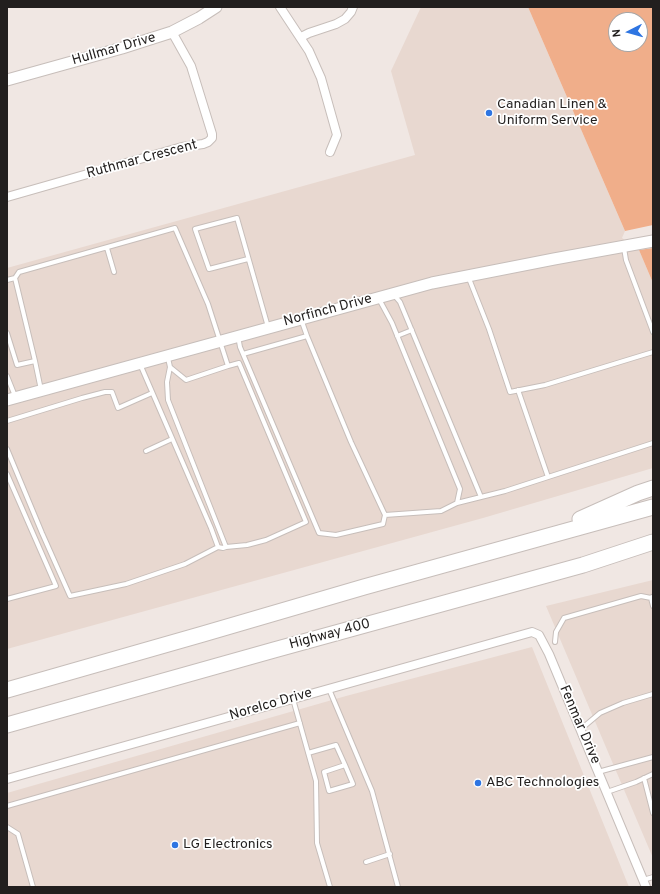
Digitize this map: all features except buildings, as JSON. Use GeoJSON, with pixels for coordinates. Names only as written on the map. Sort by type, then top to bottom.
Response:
{"type":"FeatureCollection","features":[{"type":"Feature","properties":{"kind":"highway"},"geometry":{"type":"LineString","coordinates":[[539,538],[638,493],[653,488]]}},
{"type":"Feature","properties":{"kind":"highway"},"geometry":{"type":"LineString","coordinates":[[7,690],[364,587],[653,507]]}},
{"type":"Feature","properties":{"kind":"highway","name":"Highway 400"},"geometry":{"type":"LineString","coordinates":[[7,725],[583,565],[653,542]]}},
{"type":"Feature","properties":{"kind":"highway"},"geometry":{"type":"LineString","coordinates":[[583,565],[653,553]]}},
{"type":"Feature","properties":{"kind":"street","name":"Hullmar Drive"},"geometry":{"type":"LineString","coordinates":[[7,80],[122,48],[172,32],[216,7]]}},
{"type":"Feature","properties":{"kind":"street"},"geometry":{"type":"LineString","coordinates":[[280,7],[301,37],[316,64],[321,78],[337,135],[330,152]]}},
{"type":"Feature","properties":{"kind":"street"},"geometry":{"type":"LineString","coordinates":[[301,37],[309,32],[336,24],[345,19],[353,7]]}},
{"type":"Feature","properties":{"kind":"street","name":"Ruthmar Crescent"},"geometry":{"type":"LineString","coordinates":[[7,197],[182,147],[203,144],[212,138],[191,66],[172,32]]}},
{"type":"Feature","properties":{"kind":"street","name":"Norfinch Drive"},"geometry":{"type":"LineString","coordinates":[[11,399],[140,363],[168,361],[220,341],[432,283],[653,241]]}},
{"type":"Feature","properties":{"kind":"street","name":"Norelco Drive"},"geometry":{"type":"LineString","coordinates":[[7,779],[524,634],[532,632],[535,633]]}},
{"type":"Feature","properties":{"kind":"street","name":"Fenmar Drive"},"geometry":{"type":"LineString","coordinates":[[535,633],[539,635],[549,654],[645,884]]}},
{"type":"Feature","properties":{"kind":"lane"},"geometry":{"type":"LineString","coordinates":[[248,259],[209,269],[195,229],[237,218],[268,328]]}},
{"type":"Feature","properties":{"kind":"lane"},"geometry":{"type":"LineString","coordinates":[[7,280],[15,278],[19,272],[174,228],[208,304],[228,366]]}},
{"type":"Feature","properties":{"kind":"lane"},"geometry":{"type":"LineString","coordinates":[[624,246],[626,260],[653,332]]}},
{"type":"Feature","properties":{"kind":"lane"},"geometry":{"type":"LineString","coordinates":[[107,248],[114,272]]}},
{"type":"Feature","properties":{"kind":"lane"},"geometry":{"type":"LineString","coordinates":[[468,276],[489,329],[510,392],[545,385],[653,352]]}},
{"type":"Feature","properties":{"kind":"lane"},"geometry":{"type":"LineString","coordinates":[[15,278],[41,390]]}},
{"type":"Feature","properties":{"kind":"lane"},"geometry":{"type":"LineString","coordinates":[[393,294],[400,302],[481,497]]}},
{"type":"Feature","properties":{"kind":"lane"},"geometry":{"type":"LineString","coordinates":[[378,297],[392,323],[460,489],[457,503]]}},
{"type":"Feature","properties":{"kind":"lane"},"geometry":{"type":"LineString","coordinates":[[238,336],[245,360],[320,533],[336,535],[383,524],[384,515],[351,442],[301,319]]}},
{"type":"Feature","properties":{"kind":"lane"},"geometry":{"type":"LineString","coordinates":[[397,336],[412,330]]}},
{"type":"Feature","properties":{"kind":"lane"},"geometry":{"type":"LineString","coordinates":[[7,333],[17,365],[35,361]]}},
{"type":"Feature","properties":{"kind":"lane"},"geometry":{"type":"LineString","coordinates":[[243,354],[307,336]]}},
{"type":"Feature","properties":{"kind":"lane"},"geometry":{"type":"LineString","coordinates":[[168,361],[186,380],[245,360]]}},
{"type":"Feature","properties":{"kind":"lane"},"geometry":{"type":"LineString","coordinates":[[168,361],[168,400],[226,547]]}},
{"type":"Feature","properties":{"kind":"lane"},"geometry":{"type":"LineString","coordinates":[[140,363],[218,547]]}},
{"type":"Feature","properties":{"kind":"lane"},"geometry":{"type":"LineString","coordinates":[[7,449],[70,596],[126,584],[185,564],[218,547],[223,548],[247,545],[266,540],[306,522],[239,363]]}},
{"type":"Feature","properties":{"kind":"lane"},"geometry":{"type":"LineString","coordinates":[[7,376],[11,399]]}},
{"type":"Feature","properties":{"kind":"lane"},"geometry":{"type":"LineString","coordinates":[[518,390],[548,477]]}},
{"type":"Feature","properties":{"kind":"lane"},"geometry":{"type":"LineString","coordinates":[[7,421],[105,392],[112,392],[118,408],[152,393]]}},
{"type":"Feature","properties":{"kind":"lane"},"geometry":{"type":"LineString","coordinates":[[146,450],[172,439]]}},
{"type":"Feature","properties":{"kind":"lane"},"geometry":{"type":"LineString","coordinates":[[384,515],[441,511],[457,503],[505,491],[653,443]]}},
{"type":"Feature","properties":{"kind":"lane"},"geometry":{"type":"LineString","coordinates":[[7,474],[56,586],[7,599]]}},
{"type":"Feature","properties":{"kind":"lane"},"geometry":{"type":"LineString","coordinates":[[556,642],[556,632],[564,618],[641,596],[652,598],[653,606]]}},
{"type":"Feature","properties":{"kind":"lane"},"geometry":{"type":"LineString","coordinates":[[329,689],[372,791],[398,887]]}},
{"type":"Feature","properties":{"kind":"lane"},"geometry":{"type":"LineString","coordinates":[[580,729],[600,713],[623,703],[653,694]]}},
{"type":"Feature","properties":{"kind":"lane"},"geometry":{"type":"LineString","coordinates":[[293,699],[316,781],[318,843],[330,887]]}},
{"type":"Feature","properties":{"kind":"lane"},"geometry":{"type":"LineString","coordinates":[[7,806],[300,723]]}},
{"type":"Feature","properties":{"kind":"lane"},"geometry":{"type":"LineString","coordinates":[[308,753],[336,745],[353,784],[329,791],[324,772]]}},
{"type":"Feature","properties":{"kind":"lane"},"geometry":{"type":"LineString","coordinates":[[598,772],[653,757]]}},
{"type":"Feature","properties":{"kind":"lane"},"geometry":{"type":"LineString","coordinates":[[314,774],[345,765]]}},
{"type":"Feature","properties":{"kind":"lane"},"geometry":{"type":"LineString","coordinates":[[607,792],[653,774]]}},
{"type":"Feature","properties":{"kind":"lane"},"geometry":{"type":"LineString","coordinates":[[644,778],[653,813]]}},
{"type":"Feature","properties":{"kind":"lane"},"geometry":{"type":"LineString","coordinates":[[7,827],[18,834],[33,887]]}},
{"type":"Feature","properties":{"kind":"lane"},"geometry":{"type":"LineString","coordinates":[[366,862],[390,854]]}},
{"type":"Feature","properties":{"kind":"lane"},"geometry":{"type":"LineString","coordinates":[[645,884],[653,877]]}},
{"type":"Feature","properties":{"kind":"shaded area"},"geometry":{"type":"Polygon","coordinates":[[[421,7],[528,7],[625,231],[622,238],[639,250],[653,283],[653,468],[483,518],[7,649],[7,268],[415,155],[391,71],[421,7]]]}},
{"type":"Feature","properties":{"kind":"shaded area"},"geometry":{"type":"Polygon","coordinates":[[[528,7],[653,7],[653,225],[625,231],[528,7]]]}},
{"type":"Feature","properties":{"kind":"shaded area"},"geometry":{"type":"Polygon","coordinates":[[[653,248],[653,283],[639,250],[653,248]]]}},
{"type":"Feature","properties":{"kind":"shaded area"},"geometry":{"type":"Polygon","coordinates":[[[653,580],[653,858],[546,606],[653,580]]]}},
{"type":"Feature","properties":{"kind":"shaded area"},"geometry":{"type":"Polygon","coordinates":[[[532,647],[629,887],[7,887],[7,793],[346,696],[532,647]]]}},
{"type":"Feature","properties":{"kind":"place","name":"Canadian Linen & Uniform Service"},"geometry":{"type":"Point","coordinates":[489,113]}},
{"type":"Feature","properties":{"kind":"place","name":"ABC Technologies"},"geometry":{"type":"Point","coordinates":[478,783]}},
{"type":"Feature","properties":{"kind":"place","name":"LG Electronics"},"geometry":{"type":"Point","coordinates":[175,845]}}]}
